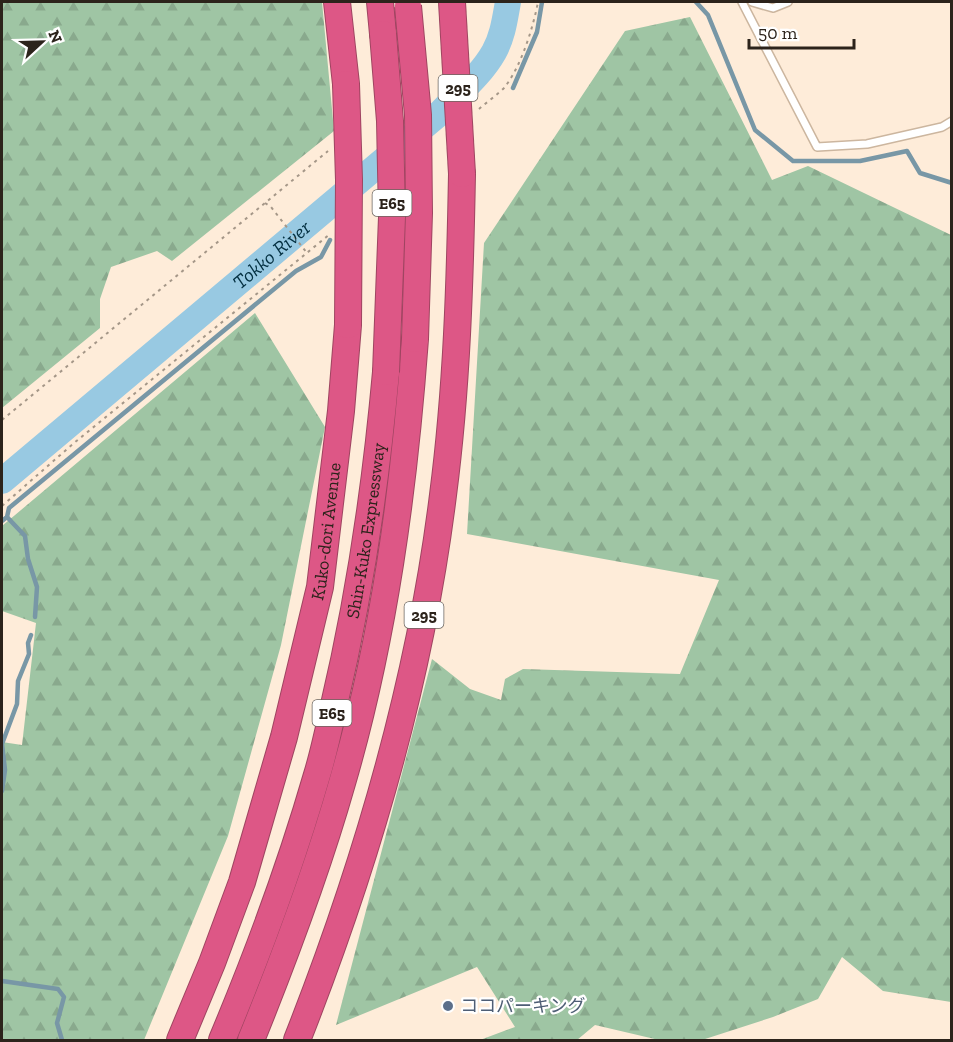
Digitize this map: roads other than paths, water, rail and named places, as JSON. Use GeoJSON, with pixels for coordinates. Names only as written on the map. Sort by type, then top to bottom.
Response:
{"type":"FeatureCollection","features":[{"type":"Feature","properties":{"kind":"highway","name":"Kuko-dori Avenue"},"geometry":{"type":"LineString","coordinates":[[180,1041],[242,882],[284,737],[320,587],[341,411],[348,325],[349,180],[346,84],[337,2]]}},
{"type":"Feature","properties":{"kind":"highway","name":"Shin-Kuko Expressway"},"geometry":{"type":"LineString","coordinates":[[222,1041],[247,981],[318,774],[345,658],[366,550],[386,372],[392,217],[390,121],[380,2]]}},
{"type":"Feature","properties":{"kind":"highway","name":"295"},"geometry":{"type":"LineString","coordinates":[[297,1041],[350,900],[394,747],[427,600],[444,494],[460,292],[462,174],[452,2]]}},
{"type":"Feature","properties":{"kind":"highway","name":"Shin-Kuko Expressway"},"geometry":{"type":"LineString","coordinates":[[251,1041],[307,896],[343,782],[371,664],[397,521],[407,442],[415,339],[419,213],[418,115],[407,4]]}},
{"type":"Feature","properties":{"kind":"lane"},"geometry":{"type":"LineString","coordinates":[[742,2],[817,147],[867,144],[942,127],[951,121]]}},
{"type":"Feature","properties":{"kind":"lane"},"geometry":{"type":"LineString","coordinates":[[752,2],[772,8],[788,2]]}},
{"type":"Feature","properties":{"kind":"waterway","name":"Tokko River"},"geometry":{"type":"LineString","coordinates":[[2,481],[441,112],[476,76],[494,52],[502,33],[508,2]]}},
{"type":"Feature","properties":{"kind":"waterway"},"geometry":{"type":"LineString","coordinates":[[513,88],[537,32],[542,2]]}},
{"type":"Feature","properties":{"kind":"waterway"},"geometry":{"type":"LineString","coordinates":[[696,2],[708,15],[755,130],[793,161],[860,161],[907,151],[920,173],[952,183]]}},
{"type":"Feature","properties":{"kind":"waterway"},"geometry":{"type":"LineString","coordinates":[[2,521],[7,517],[9,508],[296,271],[321,257],[330,240]]}},
{"type":"Feature","properties":{"kind":"waterway"},"geometry":{"type":"LineString","coordinates":[[7,517],[25,536],[28,559],[37,587],[35,617]]}},
{"type":"Feature","properties":{"kind":"waterway"},"geometry":{"type":"LineString","coordinates":[[2,791],[5,770],[2,744],[17,704],[18,681],[29,654],[28,643],[31,635]]}},
{"type":"Feature","properties":{"kind":"waterway"},"geometry":{"type":"LineString","coordinates":[[2,981],[58,989],[64,997],[57,1023],[62,1040]]}},
{"type":"Feature","properties":{"kind":"place","name":"ココパーキング"},"geometry":{"type":"Point","coordinates":[448,1006]}}]}
